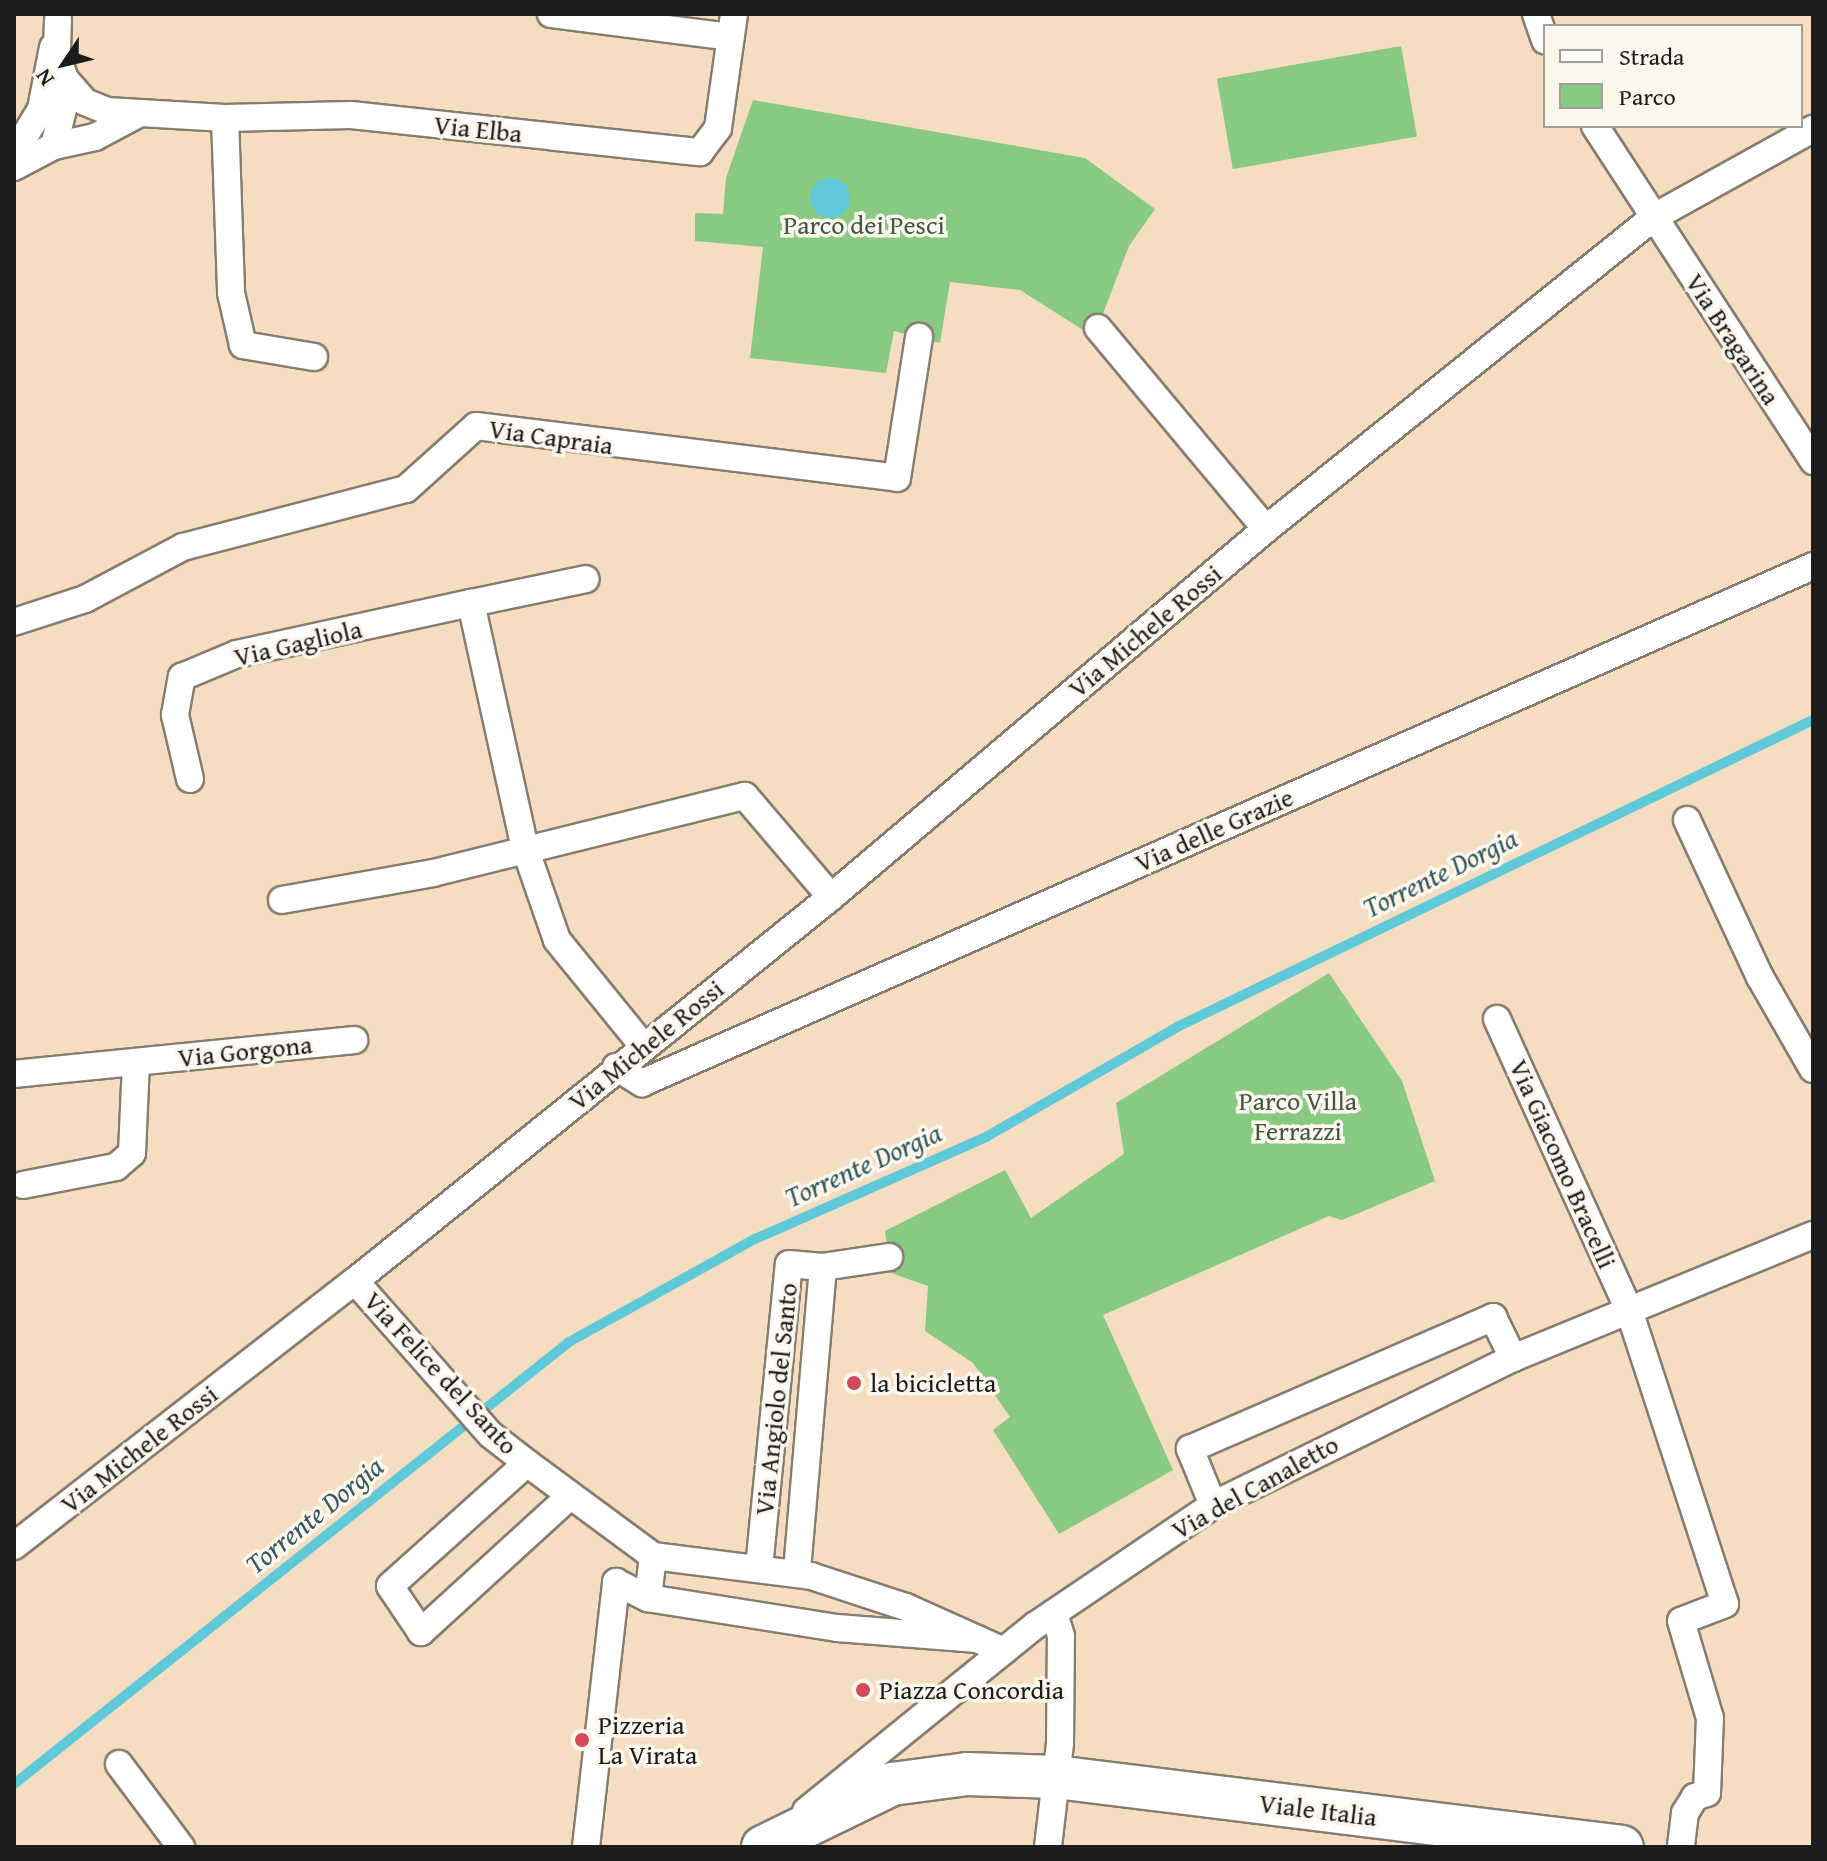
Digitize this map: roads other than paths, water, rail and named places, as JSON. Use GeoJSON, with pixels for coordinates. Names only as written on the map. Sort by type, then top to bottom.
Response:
{"type":"FeatureCollection","features":[{"type":"Feature","properties":{"kind":"main road","name":"Viale Italia"},"geometry":{"type":"LineString","coordinates":[[762,1847],[892,1784],[967,1774],[1056,1777],[1622,1847]]}},
{"type":"Feature","properties":{"kind":"street"},"geometry":{"type":"LineString","coordinates":[[551,14],[733,26]]}},
{"type":"Feature","properties":{"kind":"street"},"geometry":{"type":"LineString","coordinates":[[1536,14],[1543,34]]}},
{"type":"Feature","properties":{"kind":"street"},"geometry":{"type":"LineString","coordinates":[[54,146],[69,85],[57,55],[58,17]]}},
{"type":"Feature","properties":{"kind":"street"},"geometry":{"type":"LineString","coordinates":[[14,154],[41,109],[58,17]]}},
{"type":"Feature","properties":{"kind":"street","name":"Via Elba"},"geometry":{"type":"LineString","coordinates":[[69,85],[97,108],[225,118],[351,115],[700,152],[718,128],[733,26]]}},
{"type":"Feature","properties":{"kind":"street"},"geometry":{"type":"LineString","coordinates":[[14,167],[54,146],[95,137],[141,112]]}},
{"type":"Feature","properties":{"kind":"street"},"geometry":{"type":"LineString","coordinates":[[225,118],[231,293],[243,345],[314,357]]}},
{"type":"Feature","properties":{"kind":"street","name":"Via Bragarina"},"geometry":{"type":"LineString","coordinates":[[1596,128],[1813,461]]}},
{"type":"Feature","properties":{"kind":"street"},"geometry":{"type":"LineString","coordinates":[[1654,217],[1813,129]]}},
{"type":"Feature","properties":{"kind":"street","name":"Via Michele Rossi"},"geometry":{"type":"LineString","coordinates":[[14,1546],[355,1281],[616,1067],[831,897],[1266,529],[1654,217]]}},
{"type":"Feature","properties":{"kind":"street"},"geometry":{"type":"LineString","coordinates":[[1098,328],[1266,529]]}},
{"type":"Feature","properties":{"kind":"street","name":"Via Capraia"},"geometry":{"type":"LineString","coordinates":[[14,622],[85,599],[183,547],[406,489],[476,426],[897,478],[919,337]]}},
{"type":"Feature","properties":{"kind":"street","name":"Via delle Grazie"},"geometry":{"type":"LineString","coordinates":[[616,1067],[642,1083],[1813,566]]}},
{"type":"Feature","properties":{"kind":"street","name":"Via Gagliola"},"geometry":{"type":"LineString","coordinates":[[190,779],[175,715],[182,677],[237,654],[586,579]]}},
{"type":"Feature","properties":{"kind":"street"},"geometry":{"type":"LineString","coordinates":[[471,603],[525,848],[557,940],[643,1046]]}},
{"type":"Feature","properties":{"kind":"street"},"geometry":{"type":"LineString","coordinates":[[282,900],[433,873],[745,796],[831,897]]}},
{"type":"Feature","properties":{"kind":"street"},"geometry":{"type":"LineString","coordinates":[[1687,820],[1760,977],[1813,1069]]}},
{"type":"Feature","properties":{"kind":"street","name":"Via Giacomo Bracelli"},"geometry":{"type":"LineString","coordinates":[[1497,1019],[1629,1310],[1725,1604],[1681,1621],[1710,1718],[1707,1793],[1695,1797],[1685,1813],[1681,1847]]}},
{"type":"Feature","properties":{"kind":"street","name":"Via Gorgona"},"geometry":{"type":"LineString","coordinates":[[14,1074],[354,1040]]}},
{"type":"Feature","properties":{"kind":"street"},"geometry":{"type":"LineString","coordinates":[[23,1185],[116,1167],[132,1153],[136,1062]]}},
{"type":"Feature","properties":{"kind":"street","name":"Via del Canaletto"},"geometry":{"type":"LineString","coordinates":[[762,1847],[1054,1613],[1213,1505],[1513,1358],[1813,1235]]}},
{"type":"Feature","properties":{"kind":"street","name":"Via Angiolo del Santo"},"geometry":{"type":"LineString","coordinates":[[759,1568],[789,1264],[823,1267],[889,1257]]}},
{"type":"Feature","properties":{"kind":"street","name":"Via Angiolo del Santo"},"geometry":{"type":"LineString","coordinates":[[797,1572],[823,1267]]}},
{"type":"Feature","properties":{"kind":"street","name":"Via Felice del Santo"},"geometry":{"type":"LineString","coordinates":[[355,1281],[491,1435],[653,1556]]}},
{"type":"Feature","properties":{"kind":"street"},"geometry":{"type":"LineString","coordinates":[[1213,1505],[1190,1449],[1493,1317],[1513,1358]]}},
{"type":"Feature","properties":{"kind":"street","name":"Via Felice del Santo"},"geometry":{"type":"LineString","coordinates":[[527,1463],[390,1586],[421,1632],[570,1496]]}},
{"type":"Feature","properties":{"kind":"street"},"geometry":{"type":"LineString","coordinates":[[648,1598],[653,1556],[797,1572],[906,1607],[1004,1651]]}},
{"type":"Feature","properties":{"kind":"street"},"geometry":{"type":"LineString","coordinates":[[586,1847],[616,1582],[648,1598],[837,1628],[977,1639]]}},
{"type":"Feature","properties":{"kind":"street"},"geometry":{"type":"LineString","coordinates":[[1048,1847],[1056,1777],[1061,1636],[1054,1613]]}},
{"type":"Feature","properties":{"kind":"street"},"geometry":{"type":"LineString","coordinates":[[119,1764],[181,1847]]}},
{"type":"Feature","properties":{"kind":"water"},"geometry":{"type":"Polygon","coordinates":[[[830,178],[844,184],[850,198],[844,212],[830,218],[816,212],[810,198],[816,184],[830,178]]]}},
{"type":"Feature","properties":{"kind":"waterway","name":"Torrente Dorgia"},"geometry":{"type":"LineString","coordinates":[[14,1784],[569,1342],[755,1239],[986,1137],[1177,1027],[1813,720]]}},
{"type":"Feature","properties":{"kind":"place","name":"la bicicletta"},"geometry":{"type":"Point","coordinates":[854,1383]}},
{"type":"Feature","properties":{"kind":"place","name":"Piazza Concordia"},"geometry":{"type":"Point","coordinates":[863,1690]}},
{"type":"Feature","properties":{"kind":"place","name":"Pizzeria La Virata"},"geometry":{"type":"Point","coordinates":[582,1740]}},
{"type":"Feature","properties":{"kind":"park label","name":"Parco dei Pesci"},"geometry":{"type":"Point","coordinates":[864,225]}},
{"type":"Feature","properties":{"kind":"park label","name":"Parco Villa Ferrazzi"},"geometry":{"type":"Point","coordinates":[1298,1116]}}]}
